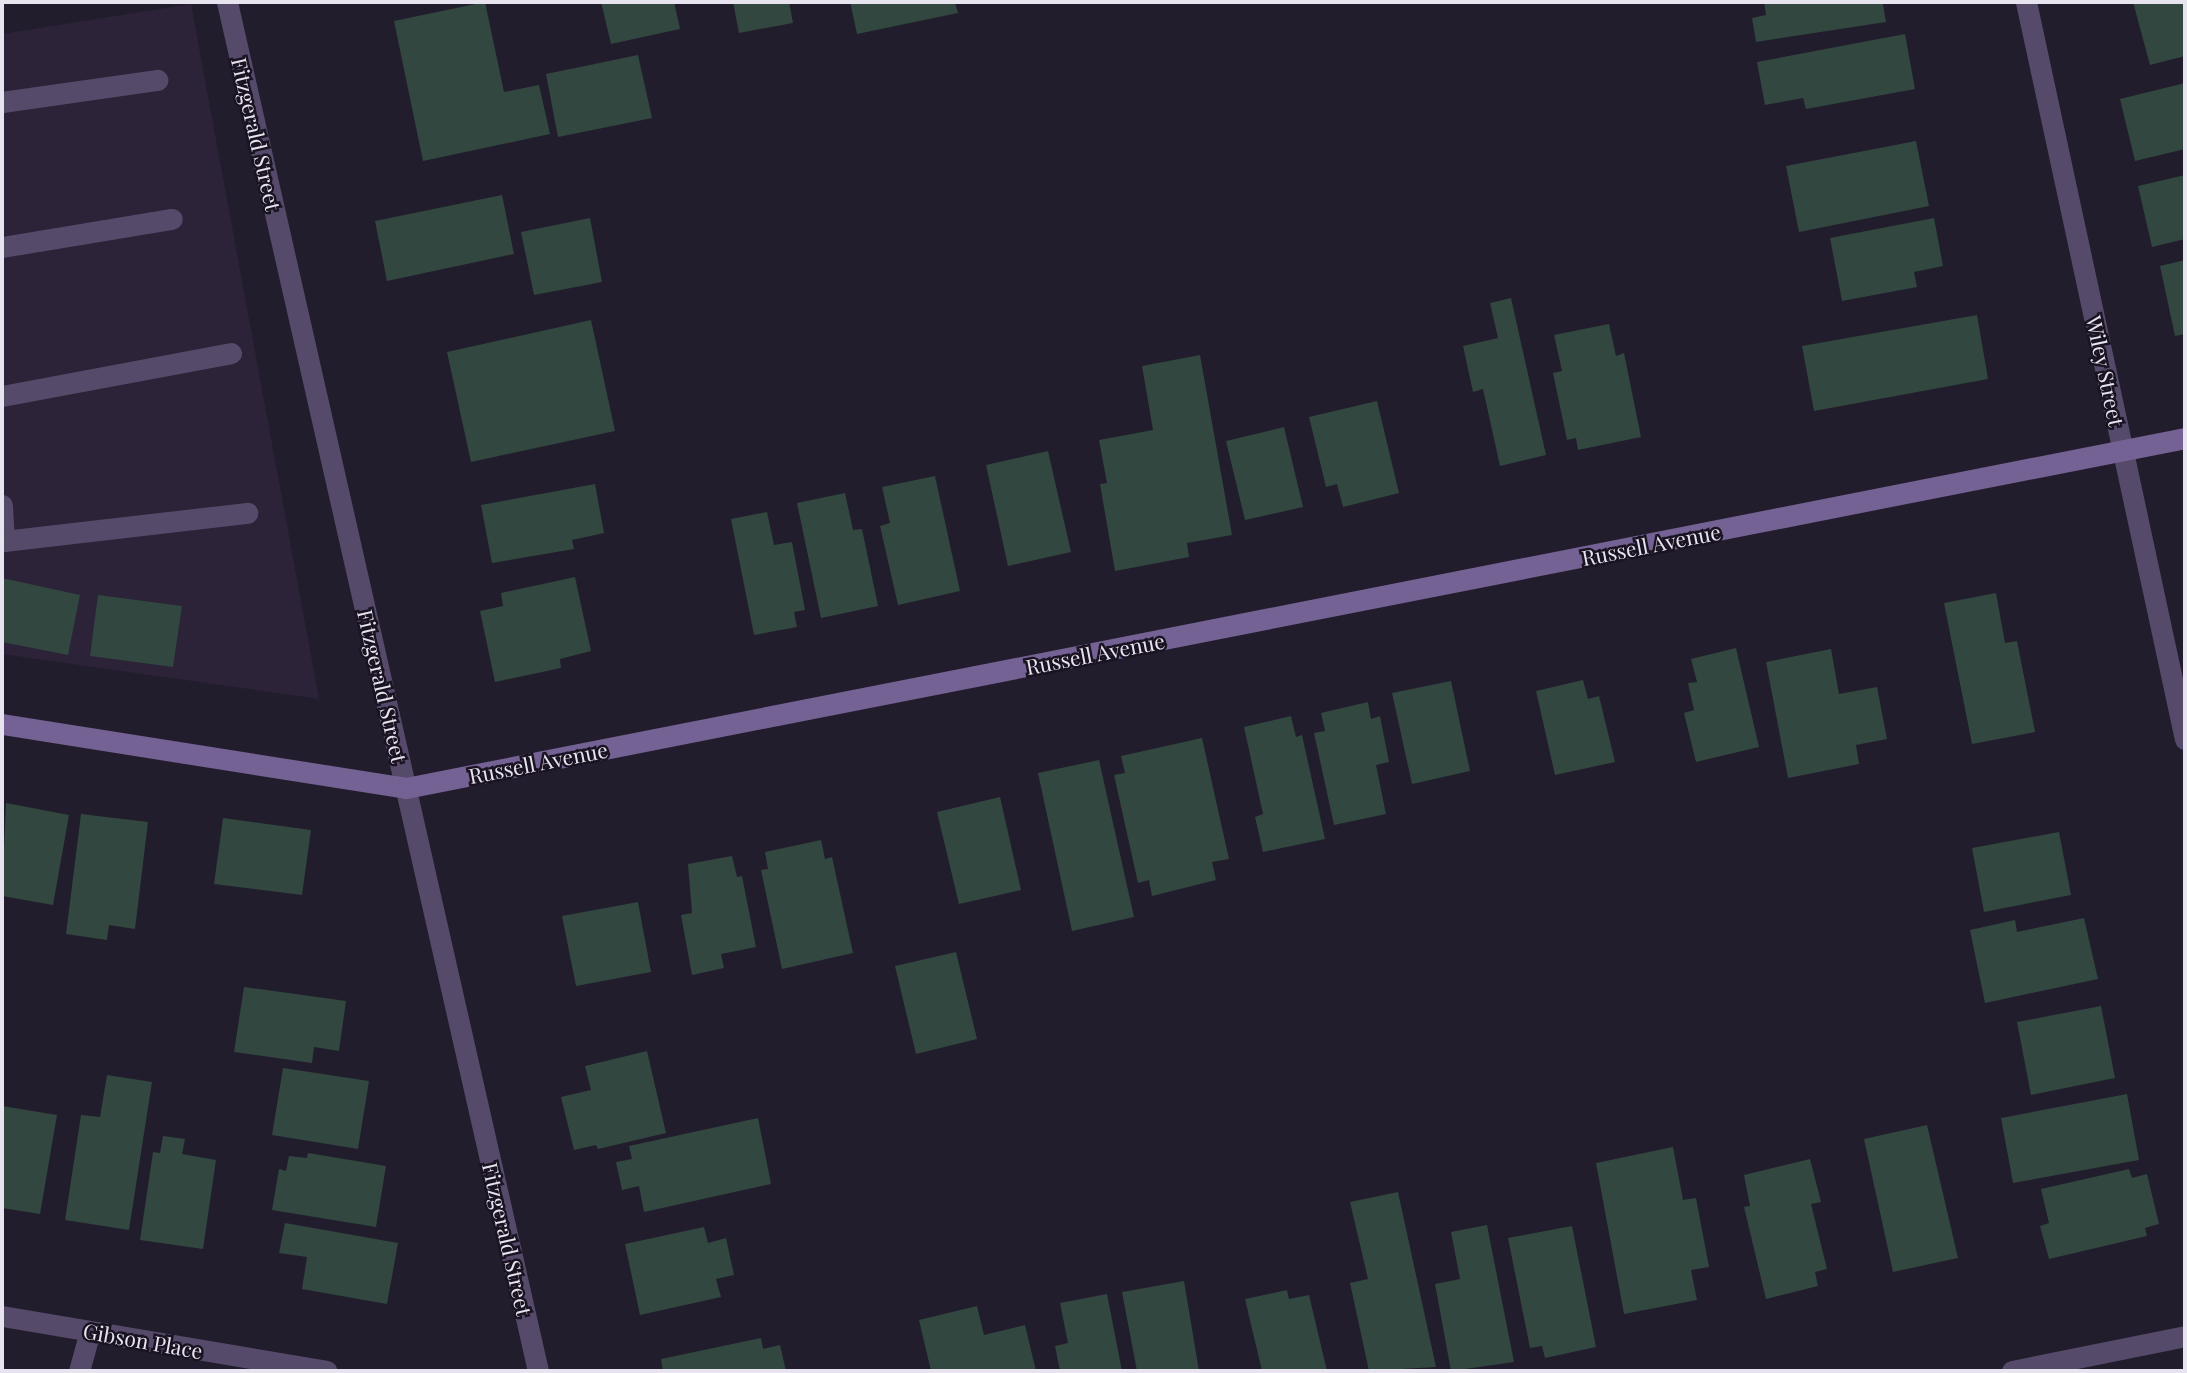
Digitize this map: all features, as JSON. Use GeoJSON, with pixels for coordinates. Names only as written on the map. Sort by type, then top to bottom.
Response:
{"type":"FeatureCollection","features":[{"type":"Feature","properties":{"kind":"street","name":"Fitzgerald Street"},"geometry":{"type":"LineString","coordinates":[[227,2],[538,1371]]}},
{"type":"Feature","properties":{"kind":"street","name":"Wiley Street"},"geometry":{"type":"LineString","coordinates":[[2026,2],[2185,740]]}},
{"type":"Feature","properties":{"kind":"street"},"geometry":{"type":"LineString","coordinates":[[2,102],[157,80]]}},
{"type":"Feature","properties":{"kind":"street"},"geometry":{"type":"LineString","coordinates":[[2,247],[172,219]]}},
{"type":"Feature","properties":{"kind":"street"},"geometry":{"type":"LineString","coordinates":[[2,396],[231,352]]}},
{"type":"Feature","properties":{"kind":"street","name":"Russell Avenue"},"geometry":{"type":"LineString","coordinates":[[2,724],[406,788],[2185,439]]}},
{"type":"Feature","properties":{"kind":"street"},"geometry":{"type":"LineString","coordinates":[[2,505],[5,541],[247,513]]}},
{"type":"Feature","properties":{"kind":"street","name":"Gibson Place"},"geometry":{"type":"LineString","coordinates":[[2,1316],[326,1371]]}},
{"type":"Feature","properties":{"kind":"street"},"geometry":{"type":"LineString","coordinates":[[79,1371],[90,1331]]}},
{"type":"Feature","properties":{"kind":"street"},"geometry":{"type":"LineString","coordinates":[[2012,1371],[2185,1336]]}},
{"type":"Feature","properties":{"kind":"shaded area"},"geometry":{"type":"Polygon","coordinates":[[[191,4],[319,699],[2,654],[2,34],[191,4]]]}},
{"type":"Feature","properties":{"kind":"building"},"geometry":{"type":"Polygon","coordinates":[[[485,2],[504,92],[539,85],[550,134],[423,161],[394,21],[485,2]]]}},
{"type":"Feature","properties":{"kind":"building"},"geometry":{"type":"Polygon","coordinates":[[[601,2],[674,2],[680,29],[611,44],[601,2]]]}},
{"type":"Feature","properties":{"kind":"building"},"geometry":{"type":"Polygon","coordinates":[[[733,2],[789,2],[793,23],[739,33],[733,2]]]}},
{"type":"Feature","properties":{"kind":"building"},"geometry":{"type":"Polygon","coordinates":[[[850,2],[955,2],[958,13],[857,34],[850,2]]]}},
{"type":"Feature","properties":{"kind":"building"},"geometry":{"type":"Polygon","coordinates":[[[1764,2],[1891,4],[1883,4],[1886,22],[1756,42],[1752,18],[1766,15],[1764,2]]]}},
{"type":"Feature","properties":{"kind":"building"},"geometry":{"type":"Polygon","coordinates":[[[2133,2],[2185,2],[2185,56],[2150,65],[2133,2]]]}},
{"type":"Feature","properties":{"kind":"building"},"geometry":{"type":"Polygon","coordinates":[[[1905,34],[1915,89],[1806,109],[1803,98],[1765,105],[1757,62],[1905,34]]]}},
{"type":"Feature","properties":{"kind":"building"},"geometry":{"type":"Polygon","coordinates":[[[638,55],[652,118],[558,137],[546,74],[638,55]]]}},
{"type":"Feature","properties":{"kind":"building"},"geometry":{"type":"Polygon","coordinates":[[[2185,83],[2185,149],[2135,161],[2120,99],[2185,83]]]}},
{"type":"Feature","properties":{"kind":"building"},"geometry":{"type":"Polygon","coordinates":[[[1916,141],[1929,206],[1799,232],[1786,166],[1916,141]]]}},
{"type":"Feature","properties":{"kind":"building"},"geometry":{"type":"Polygon","coordinates":[[[2185,175],[2185,239],[2152,247],[2138,186],[2185,175]]]}},
{"type":"Feature","properties":{"kind":"building"},"geometry":{"type":"Polygon","coordinates":[[[502,195],[514,254],[387,281],[375,221],[502,195]]]}},
{"type":"Feature","properties":{"kind":"building"},"geometry":{"type":"Polygon","coordinates":[[[590,218],[602,282],[534,295],[521,232],[590,218]]]}},
{"type":"Feature","properties":{"kind":"building"},"geometry":{"type":"Polygon","coordinates":[[[1934,218],[1943,266],[1914,272],[1917,287],[1842,301],[1830,238],[1934,218]]]}},
{"type":"Feature","properties":{"kind":"building"},"geometry":{"type":"Polygon","coordinates":[[[2185,260],[2185,334],[2175,336],[2160,266],[2185,260]]]}},
{"type":"Feature","properties":{"kind":"building"},"geometry":{"type":"Polygon","coordinates":[[[1511,298],[1546,455],[1500,466],[1483,389],[1473,392],[1463,346],[1498,338],[1490,303],[1511,298]]]}},
{"type":"Feature","properties":{"kind":"building"},"geometry":{"type":"Polygon","coordinates":[[[1977,315],[1988,379],[1814,411],[1802,346],[1977,315]]]}},
{"type":"Feature","properties":{"kind":"building"},"geometry":{"type":"Polygon","coordinates":[[[591,320],[615,431],[471,462],[447,352],[591,320]]]}},
{"type":"Feature","properties":{"kind":"building"},"geometry":{"type":"Polygon","coordinates":[[[1609,324],[1616,356],[1624,353],[1641,437],[1578,450],[1576,438],[1567,440],[1553,373],[1562,371],[1554,335],[1609,324]]]}},
{"type":"Feature","properties":{"kind":"building"},"geometry":{"type":"Polygon","coordinates":[[[1200,355],[1232,535],[1187,543],[1189,557],[1115,571],[1100,484],[1107,483],[1099,440],[1153,430],[1142,366],[1200,355]]]}},
{"type":"Feature","properties":{"kind":"building"},"geometry":{"type":"Polygon","coordinates":[[[1377,401],[1399,493],[1343,507],[1337,484],[1326,487],[1309,417],[1377,401]]]}},
{"type":"Feature","properties":{"kind":"building"},"geometry":{"type":"Polygon","coordinates":[[[1284,427],[1303,507],[1245,520],[1226,441],[1284,427]]]}},
{"type":"Feature","properties":{"kind":"building"},"geometry":{"type":"Polygon","coordinates":[[[1048,451],[1071,552],[1008,566],[986,465],[1048,451]]]}},
{"type":"Feature","properties":{"kind":"building"},"geometry":{"type":"Polygon","coordinates":[[[935,476],[960,591],[898,605],[880,526],[890,523],[882,487],[935,476]]]}},
{"type":"Feature","properties":{"kind":"building"},"geometry":{"type":"Polygon","coordinates":[[[595,484],[604,533],[572,540],[574,549],[492,563],[481,505],[595,484]]]}},
{"type":"Feature","properties":{"kind":"building"},"geometry":{"type":"Polygon","coordinates":[[[845,493],[853,530],[862,529],[878,606],[821,618],[797,503],[845,493]]]}},
{"type":"Feature","properties":{"kind":"building"},"geometry":{"type":"Polygon","coordinates":[[[767,512],[774,545],[792,542],[805,610],[794,612],[797,627],[754,635],[731,519],[767,512]]]}},
{"type":"Feature","properties":{"kind":"building"},"geometry":{"type":"Polygon","coordinates":[[[575,577],[591,651],[560,659],[561,668],[495,682],[480,611],[503,606],[501,593],[575,577]]]}},
{"type":"Feature","properties":{"kind":"building"},"geometry":{"type":"Polygon","coordinates":[[[2,578],[80,595],[68,655],[2,642],[2,578]]]}},
{"type":"Feature","properties":{"kind":"building"},"geometry":{"type":"Polygon","coordinates":[[[1996,593],[2005,643],[2017,641],[2035,732],[1972,744],[1944,603],[1996,593]]]}},
{"type":"Feature","properties":{"kind":"building"},"geometry":{"type":"Polygon","coordinates":[[[98,595],[182,606],[173,667],[90,656],[98,595]]]}},
{"type":"Feature","properties":{"kind":"building"},"geometry":{"type":"Polygon","coordinates":[[[1736,648],[1759,747],[1696,762],[1684,713],[1694,710],[1688,683],[1697,682],[1691,659],[1736,648]]]}},
{"type":"Feature","properties":{"kind":"building"},"geometry":{"type":"Polygon","coordinates":[[[1831,649],[1839,694],[1877,687],[1887,739],[1856,745],[1859,764],[1788,778],[1766,662],[1831,649]]]}},
{"type":"Feature","properties":{"kind":"building"},"geometry":{"type":"Polygon","coordinates":[[[1583,680],[1588,699],[1599,696],[1615,762],[1555,775],[1536,691],[1583,680]]]}},
{"type":"Feature","properties":{"kind":"building"},"geometry":{"type":"Polygon","coordinates":[[[1451,681],[1470,771],[1412,784],[1392,693],[1451,681]]]}},
{"type":"Feature","properties":{"kind":"building"},"geometry":{"type":"Polygon","coordinates":[[[1368,702],[1371,719],[1380,716],[1389,762],[1376,765],[1386,814],[1334,825],[1314,733],[1325,731],[1321,713],[1368,702]]]}},
{"type":"Feature","properties":{"kind":"building"},"geometry":{"type":"Polygon","coordinates":[[[1291,716],[1296,737],[1302,735],[1325,839],[1263,852],[1255,817],[1263,814],[1244,727],[1291,716]]]}},
{"type":"Feature","properties":{"kind":"building"},"geometry":{"type":"Polygon","coordinates":[[[1202,738],[1229,859],[1212,862],[1216,880],[1152,896],[1149,880],[1138,883],[1114,775],[1125,773],[1121,756],[1202,738]]]}},
{"type":"Feature","properties":{"kind":"building"},"geometry":{"type":"Polygon","coordinates":[[[1099,760],[1134,917],[1072,931],[1038,773],[1099,760]]]}},
{"type":"Feature","properties":{"kind":"building"},"geometry":{"type":"Polygon","coordinates":[[[1000,797],[1021,890],[959,904],[937,812],[1000,797]]]}},
{"type":"Feature","properties":{"kind":"building"},"geometry":{"type":"Polygon","coordinates":[[[6,803],[69,815],[53,905],[2,896],[6,803]]]}},
{"type":"Feature","properties":{"kind":"building"},"geometry":{"type":"Polygon","coordinates":[[[81,814],[148,822],[135,929],[109,925],[107,940],[66,934],[81,814]]]}},
{"type":"Feature","properties":{"kind":"building"},"geometry":{"type":"Polygon","coordinates":[[[223,818],[311,830],[302,895],[214,884],[223,818]]]}},
{"type":"Feature","properties":{"kind":"building"},"geometry":{"type":"Polygon","coordinates":[[[2059,832],[2071,895],[1984,912],[1972,848],[2059,832]]]}},
{"type":"Feature","properties":{"kind":"building"},"geometry":{"type":"Polygon","coordinates":[[[821,840],[825,859],[832,857],[853,953],[782,969],[761,870],[768,869],[765,852],[821,840]]]}},
{"type":"Feature","properties":{"kind":"building"},"geometry":{"type":"Polygon","coordinates":[[[732,856],[737,877],[742,876],[756,947],[721,954],[724,968],[692,975],[681,915],[692,913],[688,864],[732,856]]]}},
{"type":"Feature","properties":{"kind":"building"},"geometry":{"type":"Polygon","coordinates":[[[638,902],[651,972],[576,986],[562,916],[638,902]]]}},
{"type":"Feature","properties":{"kind":"building"},"geometry":{"type":"Polygon","coordinates":[[[2084,918],[2098,979],[1985,1003],[1970,930],[2015,920],[2017,932],[2084,918]]]}},
{"type":"Feature","properties":{"kind":"building"},"geometry":{"type":"Polygon","coordinates":[[[956,952],[977,1039],[916,1054],[895,966],[956,952]]]}},
{"type":"Feature","properties":{"kind":"building"},"geometry":{"type":"Polygon","coordinates":[[[244,987],[346,1001],[339,1051],[314,1047],[312,1063],[234,1052],[244,987]]]}},
{"type":"Feature","properties":{"kind":"building"},"geometry":{"type":"Polygon","coordinates":[[[2101,1006],[2115,1078],[2031,1095],[2017,1022],[2101,1006]]]}},
{"type":"Feature","properties":{"kind":"building"},"geometry":{"type":"Polygon","coordinates":[[[647,1051],[666,1133],[598,1149],[596,1145],[574,1150],[561,1097],[591,1090],[585,1066],[647,1051]]]}},
{"type":"Feature","properties":{"kind":"building"},"geometry":{"type":"Polygon","coordinates":[[[283,1068],[369,1081],[358,1149],[272,1135],[283,1068]]]}},
{"type":"Feature","properties":{"kind":"building"},"geometry":{"type":"Polygon","coordinates":[[[107,1075],[152,1082],[129,1230],[65,1220],[81,1115],[100,1117],[107,1075]]]}},
{"type":"Feature","properties":{"kind":"building"},"geometry":{"type":"Polygon","coordinates":[[[2127,1094],[2139,1160],[2013,1183],[2001,1118],[2127,1094]]]}},
{"type":"Feature","properties":{"kind":"building"},"geometry":{"type":"Polygon","coordinates":[[[2,1106],[57,1115],[40,1214],[2,1208],[2,1106]]]}},
{"type":"Feature","properties":{"kind":"building"},"geometry":{"type":"Polygon","coordinates":[[[758,1118],[771,1184],[644,1212],[639,1186],[622,1190],[616,1162],[632,1159],[629,1146],[758,1118]]]}},
{"type":"Feature","properties":{"kind":"building"},"geometry":{"type":"Polygon","coordinates":[[[1927,1125],[1958,1258],[1893,1272],[1864,1139],[1927,1125]]]}},
{"type":"Feature","properties":{"kind":"building"},"geometry":{"type":"Polygon","coordinates":[[[163,1136],[185,1139],[182,1154],[216,1160],[203,1249],[140,1240],[153,1152],[160,1153],[163,1136]]]}},
{"type":"Feature","properties":{"kind":"building"},"geometry":{"type":"Polygon","coordinates":[[[1673,1147],[1683,1200],[1696,1198],[1709,1267],[1691,1270],[1697,1300],[1624,1314],[1596,1163],[1673,1147]]]}},
{"type":"Feature","properties":{"kind":"building"},"geometry":{"type":"Polygon","coordinates":[[[308,1153],[386,1166],[376,1227],[272,1210],[279,1169],[286,1171],[289,1156],[307,1158],[308,1153]]]}},
{"type":"Feature","properties":{"kind":"building"},"geometry":{"type":"Polygon","coordinates":[[[1810,1159],[1821,1202],[1811,1204],[1827,1269],[1815,1272],[1818,1286],[1766,1299],[1744,1207],[1750,1206],[1744,1175],[1810,1159]]]}},
{"type":"Feature","properties":{"kind":"building"},"geometry":{"type":"Polygon","coordinates":[[[2129,1169],[2132,1178],[2147,1174],[2159,1224],[2145,1228],[2147,1236],[2049,1259],[2040,1226],[2049,1223],[2041,1189],[2129,1169]]]}},
{"type":"Feature","properties":{"kind":"building"},"geometry":{"type":"Polygon","coordinates":[[[1398,1192],[1436,1367],[1369,1371],[1350,1283],[1368,1279],[1350,1202],[1398,1192]]]}},
{"type":"Feature","properties":{"kind":"building"},"geometry":{"type":"Polygon","coordinates":[[[285,1223],[398,1243],[387,1304],[302,1289],[307,1257],[279,1253],[285,1223]]]}},
{"type":"Feature","properties":{"kind":"building"},"geometry":{"type":"Polygon","coordinates":[[[1487,1225],[1514,1362],[1451,1371],[1435,1284],[1460,1279],[1451,1232],[1487,1225]]]}},
{"type":"Feature","properties":{"kind":"building"},"geometry":{"type":"Polygon","coordinates":[[[1572,1226],[1596,1347],[1545,1358],[1542,1346],[1530,1348],[1508,1238],[1572,1226]]]}},
{"type":"Feature","properties":{"kind":"building"},"geometry":{"type":"Polygon","coordinates":[[[704,1227],[708,1243],[726,1238],[734,1275],[716,1279],[721,1297],[640,1315],[625,1244],[704,1227]]]}},
{"type":"Feature","properties":{"kind":"building"},"geometry":{"type":"Polygon","coordinates":[[[1184,1281],[1199,1371],[1137,1371],[1122,1292],[1184,1281]]]}},
{"type":"Feature","properties":{"kind":"building"},"geometry":{"type":"Polygon","coordinates":[[[1287,1290],[1289,1299],[1309,1295],[1327,1371],[1262,1371],[1245,1299],[1287,1290]]]}},
{"type":"Feature","properties":{"kind":"building"},"geometry":{"type":"Polygon","coordinates":[[[1107,1294],[1122,1371],[1060,1371],[1055,1346],[1068,1343],[1060,1303],[1107,1294]]]}},
{"type":"Feature","properties":{"kind":"building"},"geometry":{"type":"Polygon","coordinates":[[[977,1306],[984,1335],[1025,1325],[1036,1371],[931,1371],[919,1320],[977,1306]]]}},
{"type":"Feature","properties":{"kind":"building"},"geometry":{"type":"Polygon","coordinates":[[[761,1338],[763,1349],[780,1345],[786,1371],[663,1371],[661,1359],[761,1338]]]}}]}
